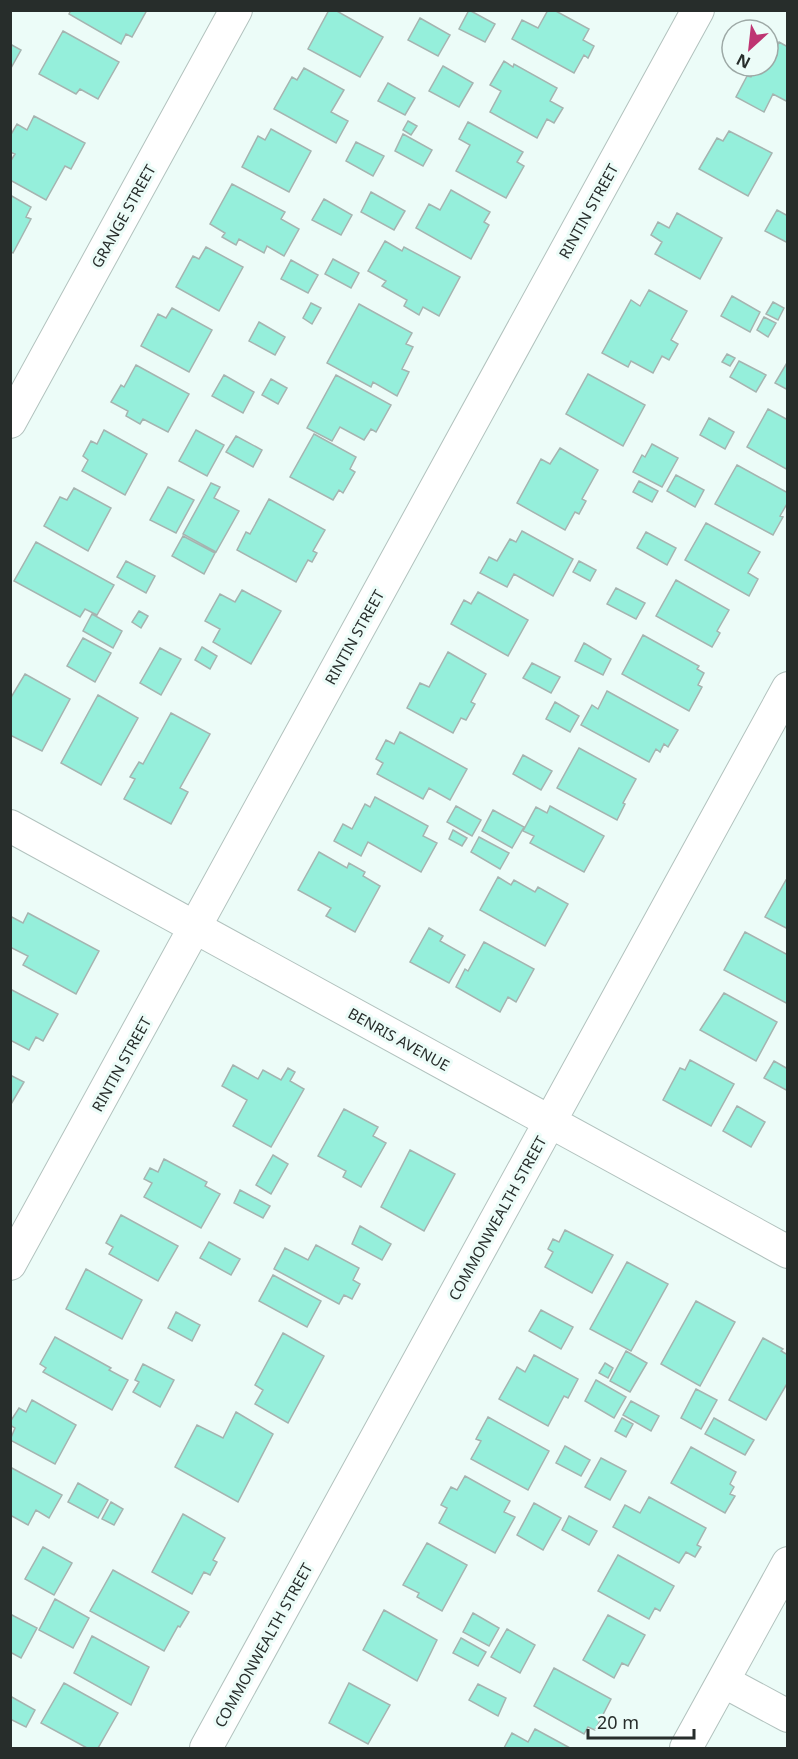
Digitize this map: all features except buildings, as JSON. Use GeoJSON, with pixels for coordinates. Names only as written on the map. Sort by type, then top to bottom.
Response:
{"type":"FeatureCollection","features":[{"type":"Feature","properties":{"kind":"street","name":"GRANGE STREET"},"geometry":{"type":"LineString","coordinates":[[10,422],[236,10]]}},
{"type":"Feature","properties":{"kind":"street","name":"RINTIN STREET"},"geometry":{"type":"LineString","coordinates":[[10,1264],[698,10]]}},
{"type":"Feature","properties":{"kind":"street","name":"COMMONWEALTH STREET"},"geometry":{"type":"LineString","coordinates":[[206,1749],[788,688]]}},
{"type":"Feature","properties":{"kind":"street","name":"BENRIS AVENUE"},"geometry":{"type":"LineString","coordinates":[[10,826],[788,1252]]}},
{"type":"Feature","properties":{"kind":"street"},"geometry":{"type":"LineString","coordinates":[[686,1749],[788,1563]]}},
{"type":"Feature","properties":{"kind":"street"},"geometry":{"type":"LineString","coordinates":[[723,1681],[788,1716]]}}]}
